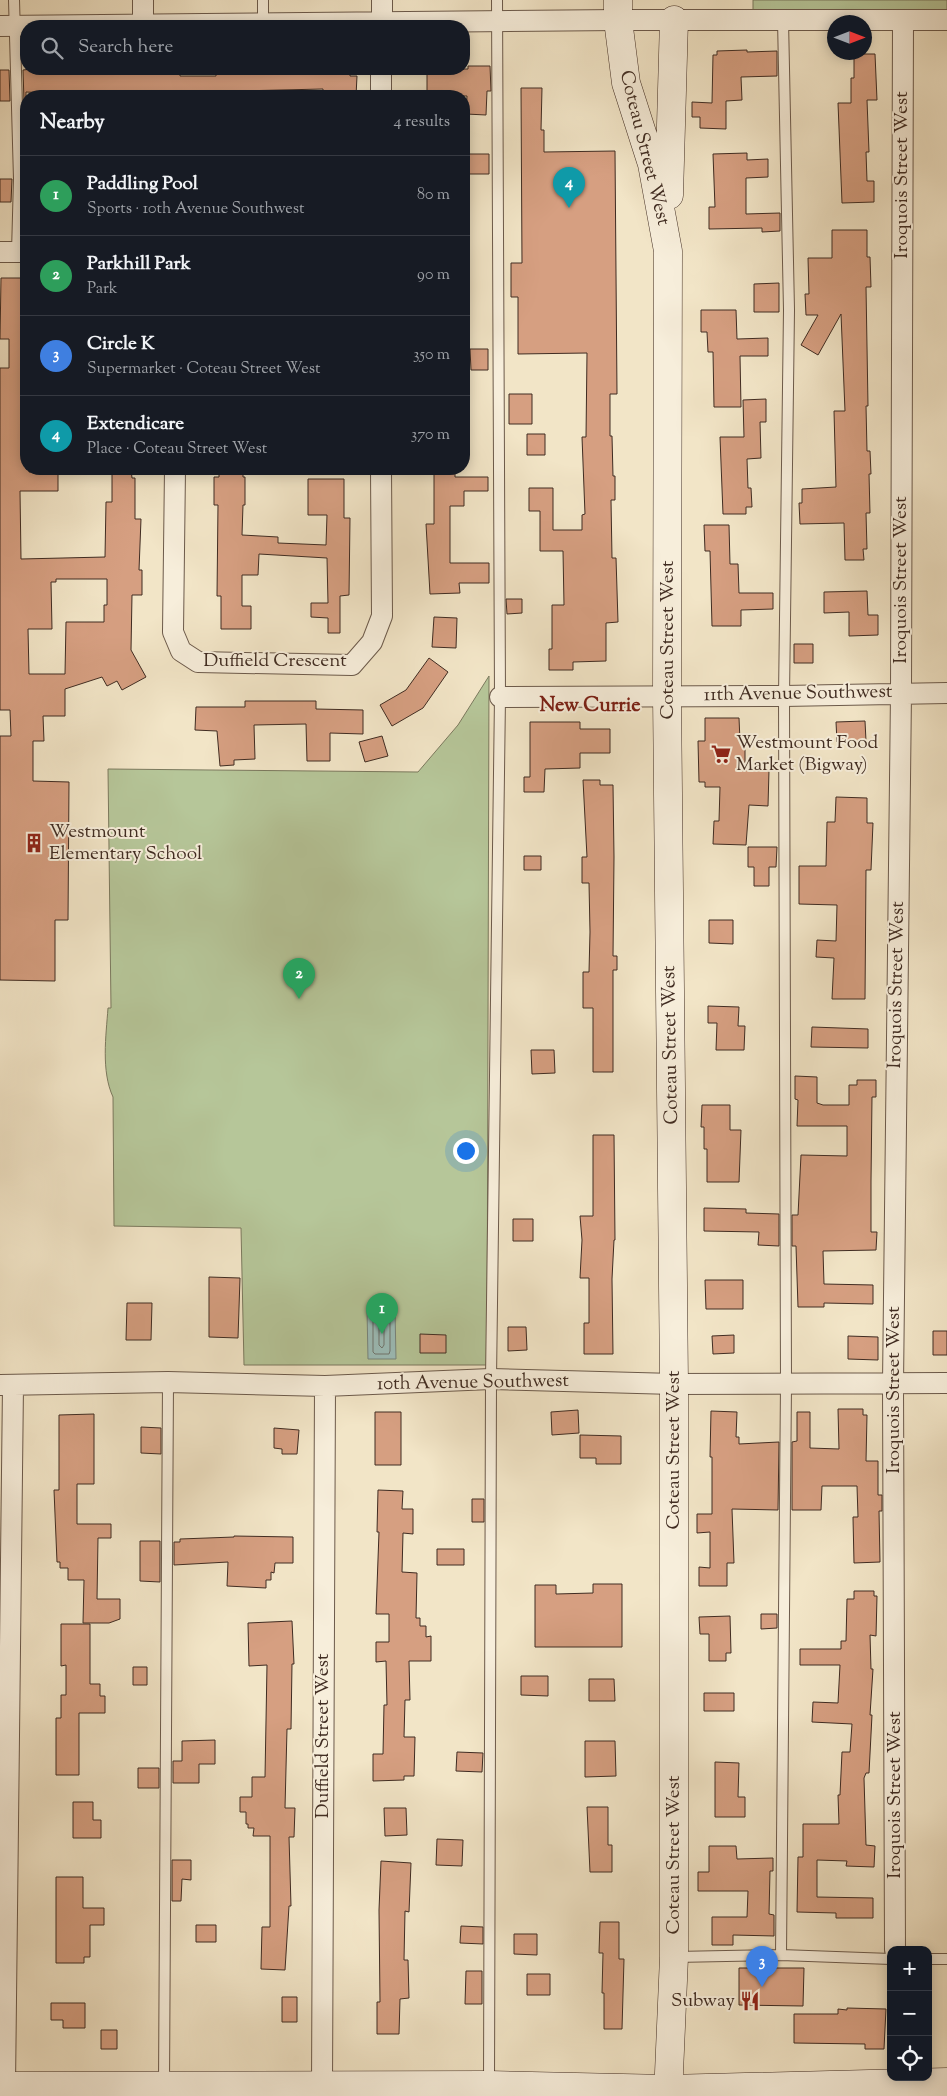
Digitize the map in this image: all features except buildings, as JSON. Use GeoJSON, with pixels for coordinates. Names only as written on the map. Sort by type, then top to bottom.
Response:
{"type":"FeatureCollection","features":[{"type":"Feature","properties":{"kind":"street"},"geometry":{"type":"LineString","coordinates":[[142,0],[143,20]]}},
{"type":"Feature","properties":{"kind":"street"},"geometry":{"type":"LineString","coordinates":[[382,0],[382,20]]}},
{"type":"Feature","properties":{"kind":"street"},"geometry":{"type":"LineString","coordinates":[[470,22],[618,10],[674,20],[947,20]]}},
{"type":"Feature","properties":{"kind":"street","name":"Coteau Street West"},"geometry":{"type":"LineString","coordinates":[[618,10],[626,83],[652,164],[668,252],[668,695],[674,1384],[674,1957],[668,2092]]}},
{"type":"Feature","properties":{"kind":"street"},"geometry":{"type":"LineString","coordinates":[[668,252],[674,20]]}},
{"type":"Feature","properties":{"kind":"street","name":"Iroquois Street West"},"geometry":{"type":"LineString","coordinates":[[895,1946],[893,1384],[900,693],[903,20]]}},
{"type":"Feature","properties":{"kind":"street"},"geometry":{"type":"LineString","coordinates":[[6,26],[20,26]]}},
{"type":"Feature","properties":{"kind":"street"},"geometry":{"type":"LineString","coordinates":[[381,75],[381,90]]}},
{"type":"Feature","properties":{"kind":"street","name":"Duffield Crescent"},"geometry":{"type":"LineString","coordinates":[[176,475],[174,632],[181,651],[198,662],[352,665],[372,642],[382,616],[381,475]]}},
{"type":"Feature","properties":{"kind":"street","name":"11th Avenue Southwest"},"geometry":{"type":"LineString","coordinates":[[500,697],[784,696],[947,693]]}},
{"type":"Feature","properties":{"kind":"street","name":"10th Avenue Southwest"},"geometry":{"type":"LineString","coordinates":[[6,1385],[168,1382],[325,1386],[491,1379],[674,1384],[947,1383]]}},
{"type":"Feature","properties":{"kind":"street"},"geometry":{"type":"LineString","coordinates":[[6,1385],[4,2089],[276,2091],[322,2087],[416,2091],[489,2086],[537,2091],[668,2092],[896,2081],[947,2082]]}},
{"type":"Feature","properties":{"kind":"street","name":"Duffield Street West"},"geometry":{"type":"LineString","coordinates":[[322,2087],[325,1386]]}},
{"type":"Feature","properties":{"kind":"lane"},"geometry":{"type":"LineString","coordinates":[[14,0],[6,26],[20,180],[14,252]]}},
{"type":"Feature","properties":{"kind":"lane"},"geometry":{"type":"LineString","coordinates":[[263,0],[263,20]]}},
{"type":"Feature","properties":{"kind":"lane"},"geometry":{"type":"LineString","coordinates":[[489,2086],[491,1379],[500,697],[497,0]]}},
{"type":"Feature","properties":{"kind":"lane"},"geometry":{"type":"LineString","coordinates":[[781,1956],[786,1384],[784,696],[789,310],[783,20]]}},
{"type":"Feature","properties":{"kind":"lane"},"geometry":{"type":"LineString","coordinates":[[151,2089],[168,1382]]}},
{"type":"Feature","properties":{"kind":"lane"},"geometry":{"type":"LineString","coordinates":[[674,1957],[781,1956],[887,1959]]}},
{"type":"Feature","properties":{"kind":"lane"},"geometry":{"type":"LineString","coordinates":[[932,1959],[947,1959]]}},
{"type":"Feature","properties":{"kind":"green space"},"geometry":{"type":"Polygon","coordinates":[[[753,0],[947,0],[947,12],[753,18],[753,0]]]}},
{"type":"Feature","properties":{"kind":"green space"},"geometry":{"type":"Polygon","coordinates":[[[489,676],[487,1365],[244,1365],[241,1228],[114,1226],[113,1097],[107,1076],[105,1053],[108,1008],[111,1008],[108,769],[418,772],[458,725],[489,676]]]}},
{"type":"Feature","properties":{"kind":"water"},"geometry":{"type":"Polygon","coordinates":[[[367,1310],[395,1310],[396,1359],[368,1359],[367,1310]]]}},
{"type":"Feature","properties":{"kind":"place","name":"Extendicare"},"geometry":{"type":"Point","coordinates":[569,208]}},
{"type":"Feature","properties":{"kind":"place","name":"Westmount Food Market (Bigway)"},"geometry":{"type":"Point","coordinates":[721,754]}},
{"type":"Feature","properties":{"kind":"place","name":"Westmount Elementary School"},"geometry":{"type":"Point","coordinates":[34,843]}},
{"type":"Feature","properties":{"kind":"place","name":"Parkhill Park"},"geometry":{"type":"Point","coordinates":[299,999]}},
{"type":"Feature","properties":{"kind":"place","name":"Paddling Pool"},"geometry":{"type":"Point","coordinates":[382,1334]}},
{"type":"Feature","properties":{"kind":"place","name":"Circle K"},"geometry":{"type":"Point","coordinates":[762,1987]}},
{"type":"Feature","properties":{"kind":"place","name":"Subway"},"geometry":{"type":"Point","coordinates":[750,2001]}},
{"type":"Feature","properties":{"kind":"district","name":"New Currie"},"geometry":{"type":"Point","coordinates":[590,706]}}]}
